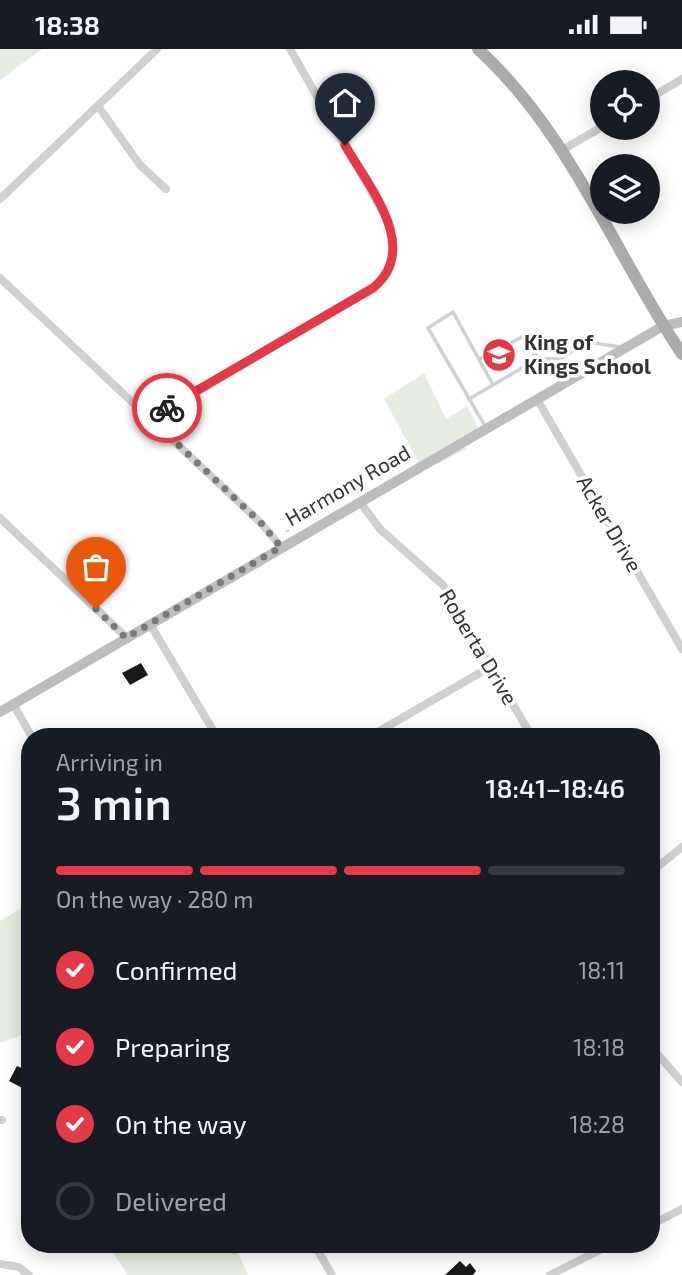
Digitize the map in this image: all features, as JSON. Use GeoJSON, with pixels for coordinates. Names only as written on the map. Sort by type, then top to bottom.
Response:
{"type":"FeatureCollection","features":[{"type":"Feature","properties":{"kind":"main road"},"geometry":{"type":"LineString","coordinates":[[478,49],[519,92],[562,150],[663,326],[682,354]]}},
{"type":"Feature","properties":{"kind":"street"},"geometry":{"type":"LineString","coordinates":[[0,199],[157,49]]}},
{"type":"Feature","properties":{"kind":"street"},"geometry":{"type":"LineString","coordinates":[[151,419],[373,288],[390,271],[394,245],[384,214],[290,49]]}},
{"type":"Feature","properties":{"kind":"street"},"geometry":{"type":"LineString","coordinates":[[660,92],[682,79]]}},
{"type":"Feature","properties":{"kind":"street"},"geometry":{"type":"LineString","coordinates":[[98,106],[140,165],[166,189]]}},
{"type":"Feature","properties":{"kind":"street"},"geometry":{"type":"LineString","coordinates":[[562,150],[590,134]]}},
{"type":"Feature","properties":{"kind":"street"},"geometry":{"type":"LineString","coordinates":[[0,278],[261,523],[281,547]]}},
{"type":"Feature","properties":{"kind":"street","name":"Harmony Road"},"geometry":{"type":"LineString","coordinates":[[0,712],[663,326],[682,322]]}},
{"type":"Feature","properties":{"kind":"street","name":"Acker Drive"},"geometry":{"type":"LineString","coordinates":[[537,399],[682,649]]}},
{"type":"Feature","properties":{"kind":"street","name":"Roberta Drive"},"geometry":{"type":"LineString","coordinates":[[359,502],[380,529],[443,585],[527,728]]}},
{"type":"Feature","properties":{"kind":"street"},"geometry":{"type":"LineString","coordinates":[[0,519],[126,638]]}},
{"type":"Feature","properties":{"kind":"street"},"geometry":{"type":"LineString","coordinates":[[149,624],[212,728]]}},
{"type":"Feature","properties":{"kind":"street"},"geometry":{"type":"LineString","coordinates":[[385,728],[490,667]]}},
{"type":"Feature","properties":{"kind":"street"},"geometry":{"type":"LineString","coordinates":[[13,704],[27,728]]}},
{"type":"Feature","properties":{"kind":"street"},"geometry":{"type":"LineString","coordinates":[[660,865],[682,847]]}},
{"type":"Feature","properties":{"kind":"street"},"geometry":{"type":"LineString","coordinates":[[660,1058],[682,1082]]}},
{"type":"Feature","properties":{"kind":"street"},"geometry":{"type":"LineString","coordinates":[[660,1220],[682,1209]]}},
{"type":"Feature","properties":{"kind":"street"},"geometry":{"type":"LineString","coordinates":[[319,1253],[332,1275]]}},
{"type":"Feature","properties":{"kind":"street"},"geometry":{"type":"LineString","coordinates":[[550,1275],[593,1253]]}},
{"type":"Feature","properties":{"kind":"street"},"geometry":{"type":"LineString","coordinates":[[0,1264],[19,1268],[29,1275]]}},
{"type":"Feature","properties":{"kind":"lane"},"geometry":{"type":"LineString","coordinates":[[487,429],[428,328],[453,312],[481,358],[493,385]]}},
{"type":"Feature","properties":{"kind":"lane"},"geometry":{"type":"LineString","coordinates":[[481,358],[526,335],[534,354],[544,359],[560,359],[588,342],[626,348]]}},
{"type":"Feature","properties":{"kind":"lane"},"geometry":{"type":"LineString","coordinates":[[469,399],[529,364],[534,354]]}},
{"type":"Feature","properties":{"kind":"lane"},"geometry":{"type":"LineString","coordinates":[[559,386],[557,372],[560,359]]}},
{"type":"Feature","properties":{"kind":"path"},"geometry":{"type":"LineString","coordinates":[[286,532],[361,488]]}},
{"type":"Feature","properties":{"kind":"shaded area"},"geometry":{"type":"Polygon","coordinates":[[[0,49],[42,49],[0,80],[0,49]]]}},
{"type":"Feature","properties":{"kind":"shaded area"},"geometry":{"type":"Polygon","coordinates":[[[424,373],[446,419],[467,406],[478,428],[459,439],[466,449],[438,464],[432,455],[419,463],[384,399],[424,373]]]}},
{"type":"Feature","properties":{"kind":"shaded area"},"geometry":{"type":"Polygon","coordinates":[[[21,908],[21,1035],[0,1043],[0,921],[21,908]]]}},
{"type":"Feature","properties":{"kind":"shaded area"},"geometry":{"type":"Polygon","coordinates":[[[113,1253],[238,1253],[248,1275],[128,1275],[113,1253]]]}},
{"type":"Feature","properties":{"kind":"building"},"geometry":{"type":"Polygon","coordinates":[[[141,663],[148,675],[130,685],[122,673],[141,663]]]}},
{"type":"Feature","properties":{"kind":"building"},"geometry":{"type":"Polygon","coordinates":[[[17,1066],[21,1068],[21,1087],[9,1081],[17,1066]]]}},
{"type":"Feature","properties":{"kind":"building"},"geometry":{"type":"Polygon","coordinates":[[[460,1261],[466,1267],[470,1263],[476,1271],[473,1275],[445,1275],[460,1261]]]}},
{"type":"Feature","properties":{"kind":"way so far"},"geometry":{"type":"LineString","coordinates":[[96,609],[126,638],[281,547],[261,523],[151,419],[167,408]]}},
{"type":"Feature","properties":{"kind":"place","name":"King of Kings School"},"geometry":{"type":"Point","coordinates":[499,355]}},
{"type":"Feature","properties":{"kind":"route"},"geometry":{"type":"LineString","coordinates":[[167,408],[373,288],[390,271],[395,253],[389,225],[345,145]]}}]}
